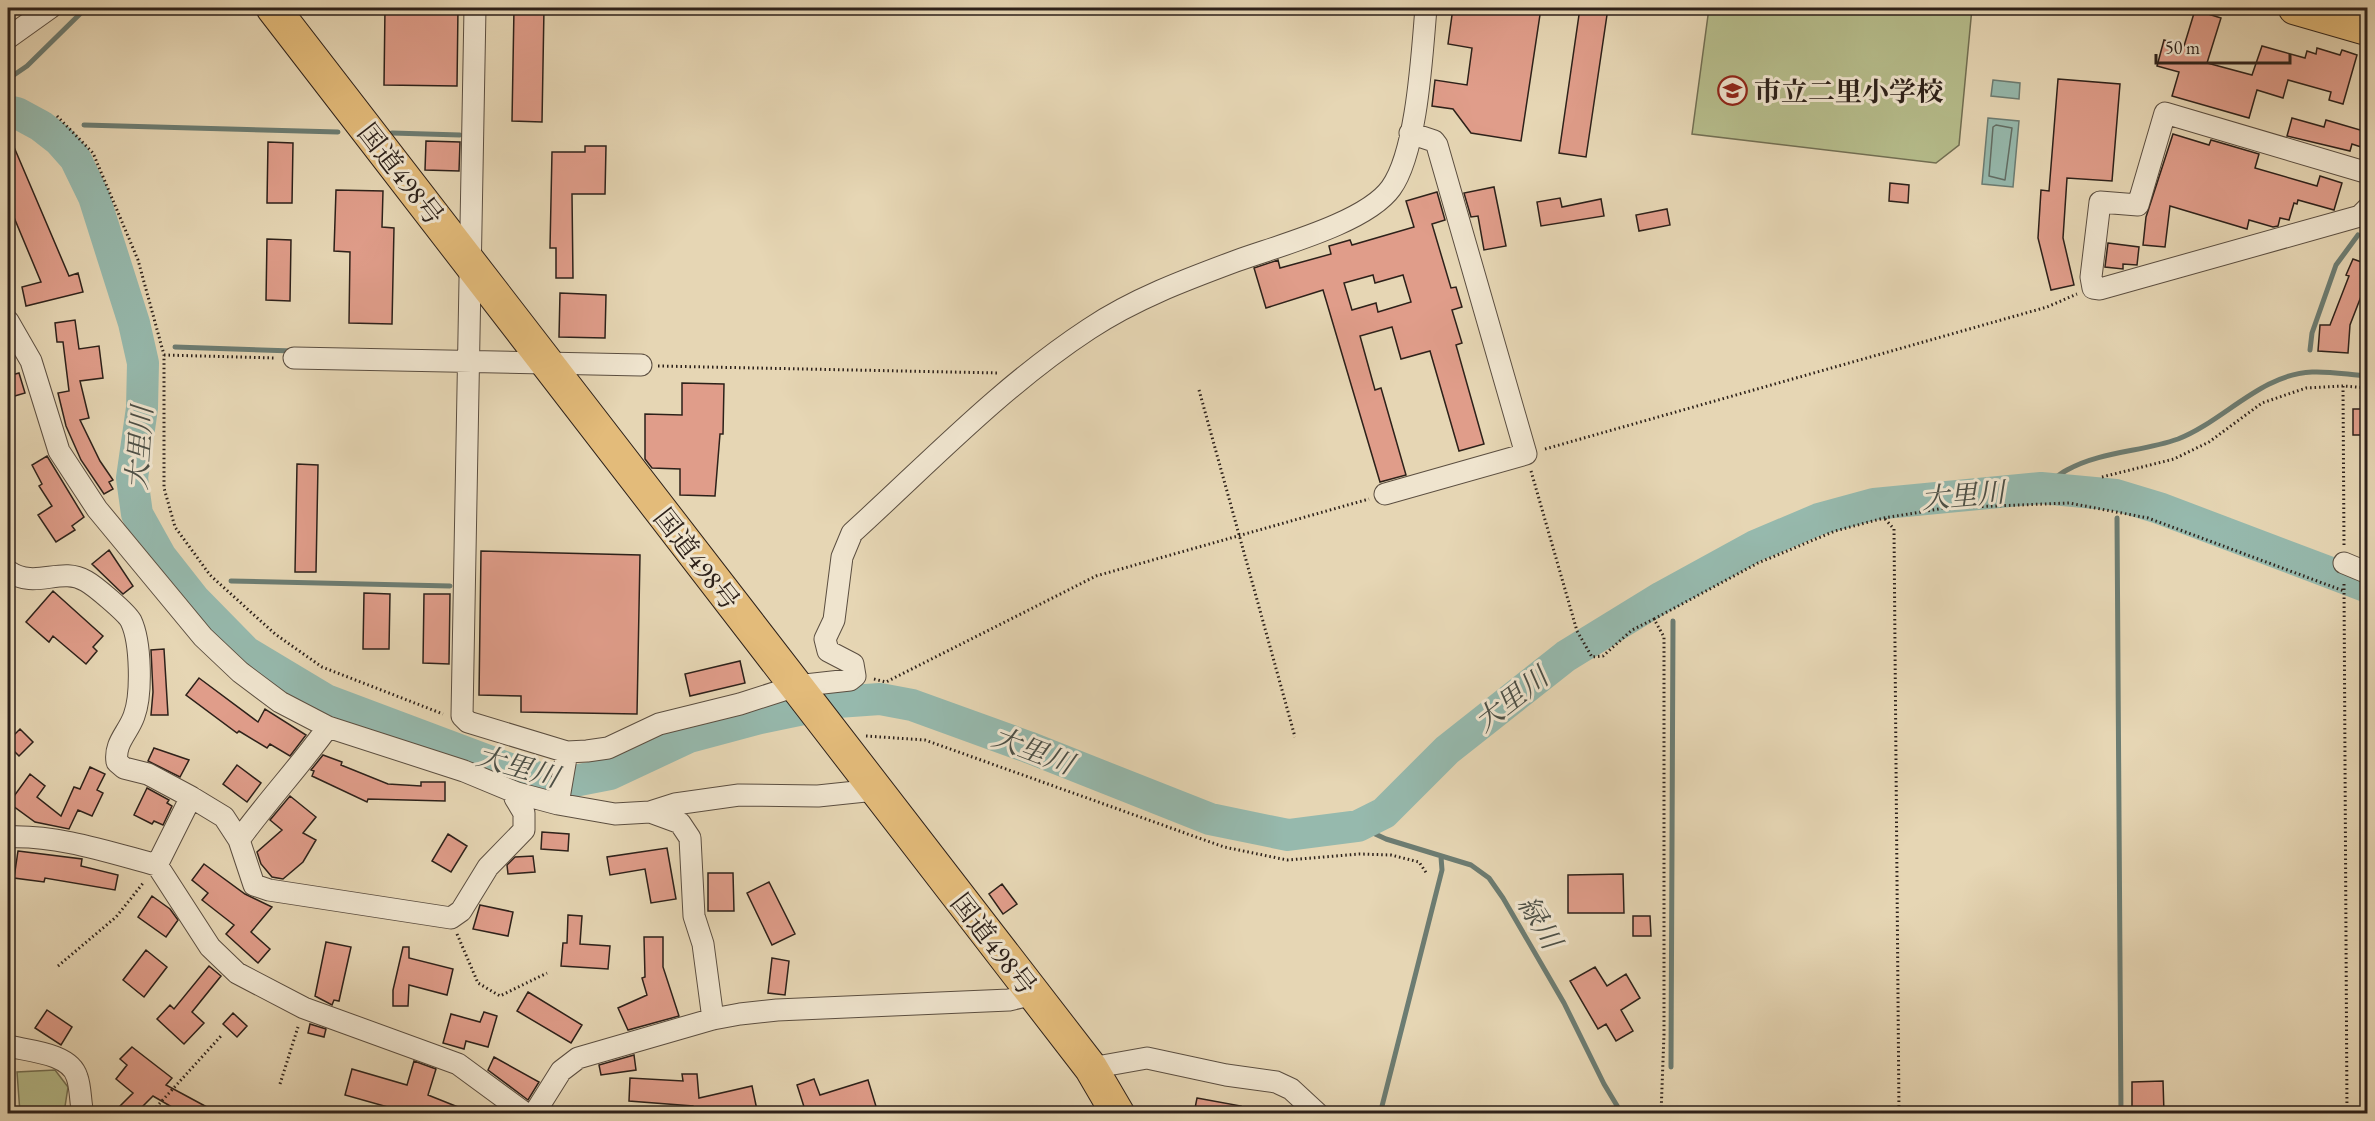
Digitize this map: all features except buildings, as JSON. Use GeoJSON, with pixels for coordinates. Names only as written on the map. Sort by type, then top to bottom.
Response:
{"type":"FeatureCollection","features":[{"type":"Feature","properties":{"kind":"highway","name":"国道498号"},"geometry":{"type":"LineString","coordinates":[[273,8],[796,686],[856,743],[876,790],[1090,1068],[1118,1113]]}},
{"type":"Feature","properties":{"kind":"highway"},"geometry":{"type":"LineString","coordinates":[[2295,8],[2367,29]]}},
{"type":"Feature","properties":{"kind":"street"},"geometry":{"type":"LineString","coordinates":[[8,38],[50,8]]}},
{"type":"Feature","properties":{"kind":"street"},"geometry":{"type":"LineString","coordinates":[[475,8],[462,716],[468,722],[567,752],[608,748],[659,724],[740,704],[796,686],[850,680],[855,676],[853,664],[828,651],[825,639],[834,620],[842,557],[852,533],[1027,373],[1090,328],[1165,287],[1338,224],[1370,207],[1390,189],[1401,169],[1410,133],[1426,8]]}},
{"type":"Feature","properties":{"kind":"street"},"geometry":{"type":"LineString","coordinates":[[2365,217],[2100,289],[2092,288],[2091,277],[2100,202],[2138,205],[2165,112],[2367,173]]}},
{"type":"Feature","properties":{"kind":"street"},"geometry":{"type":"LineString","coordinates":[[1385,494],[1526,454],[1437,145],[1434,141],[1410,133]]}},
{"type":"Feature","properties":{"kind":"street"},"geometry":{"type":"LineString","coordinates":[[8,321],[31,361],[52,436],[59,451],[97,508],[156,583],[203,637],[240,672],[280,702],[328,727],[464,771],[518,792],[558,804],[615,814],[650,812],[675,804],[739,795],[818,796],[876,790]]}},
{"type":"Feature","properties":{"kind":"street"},"geometry":{"type":"LineString","coordinates":[[294,358],[641,365]]}},
{"type":"Feature","properties":{"kind":"street"},"geometry":{"type":"LineString","coordinates":[[2344,563],[2367,573]]}},
{"type":"Feature","properties":{"kind":"street"},"geometry":{"type":"LineString","coordinates":[[8,571],[20,579],[33,580],[73,574],[89,582],[131,620],[139,664],[139,702],[133,721],[118,743],[117,762],[124,768],[148,774],[224,817],[239,840],[254,885],[393,911],[451,918],[461,911],[488,867],[524,830],[524,813],[515,798],[518,792]]}},
{"type":"Feature","properties":{"kind":"street"},"geometry":{"type":"LineString","coordinates":[[239,840],[273,793],[299,767],[328,727]]}},
{"type":"Feature","properties":{"kind":"street"},"geometry":{"type":"LineString","coordinates":[[558,804],[567,752]]}},
{"type":"Feature","properties":{"kind":"street"},"geometry":{"type":"LineString","coordinates":[[157,865],[191,797]]}},
{"type":"Feature","properties":{"kind":"street"},"geometry":{"type":"LineString","coordinates":[[650,812],[680,823],[690,838],[694,916],[703,944],[713,1019]]}},
{"type":"Feature","properties":{"kind":"street"},"geometry":{"type":"LineString","coordinates":[[8,837],[28,836],[85,845],[157,865],[210,947],[237,973],[304,1008],[458,1064],[526,1113]]}},
{"type":"Feature","properties":{"kind":"street"},"geometry":{"type":"LineString","coordinates":[[534,1113],[561,1071],[578,1058],[713,1019],[777,1010],[1009,1000],[1034,994]]}},
{"type":"Feature","properties":{"kind":"street"},"geometry":{"type":"LineString","coordinates":[[8,1046],[63,1060],[72,1066],[77,1076],[83,1113]]}},
{"type":"Feature","properties":{"kind":"street"},"geometry":{"type":"LineString","coordinates":[[1090,1068],[1147,1058],[1226,1075],[1276,1082],[1291,1089],[1318,1113]]}},
{"type":"Feature","properties":{"kind":"path"},"geometry":{"type":"LineString","coordinates":[[57,116],[93,153],[138,260],[164,355],[164,488],[175,527],[210,575],[275,634],[322,667],[448,716],[462,716]]}},
{"type":"Feature","properties":{"kind":"path"},"geometry":{"type":"LineString","coordinates":[[2092,288],[2048,307],[1526,454],[1577,631],[1592,657],[1603,656],[1632,630],[1758,563],[1835,531],[1884,518],[1945,508],[2069,503],[2148,518],[2344,591],[2347,1113]]}},
{"type":"Feature","properties":{"kind":"path"},"geometry":{"type":"LineString","coordinates":[[164,355],[294,358]]}},
{"type":"Feature","properties":{"kind":"path"},"geometry":{"type":"LineString","coordinates":[[641,365],[1027,373]]}},
{"type":"Feature","properties":{"kind":"path"},"geometry":{"type":"LineString","coordinates":[[2102,477],[2174,459],[2209,442],[2262,404],[2306,388],[2343,386],[2367,388]]}},
{"type":"Feature","properties":{"kind":"path"},"geometry":{"type":"LineString","coordinates":[[2343,386],[2344,563]]}},
{"type":"Feature","properties":{"kind":"path"},"geometry":{"type":"LineString","coordinates":[[1199,390],[1295,737]]}},
{"type":"Feature","properties":{"kind":"path"},"geometry":{"type":"LineString","coordinates":[[855,676],[886,682],[1096,576],[1385,494]]}},
{"type":"Feature","properties":{"kind":"path"},"geometry":{"type":"LineString","coordinates":[[1884,518],[1894,529],[1899,1113]]}},
{"type":"Feature","properties":{"kind":"path"},"geometry":{"type":"LineString","coordinates":[[1654,619],[1664,638],[1664,1034],[1661,1113]]}},
{"type":"Feature","properties":{"kind":"path"},"geometry":{"type":"LineString","coordinates":[[856,743],[925,740],[1224,847],[1287,860],[1391,855],[1419,862],[1427,874]]}},
{"type":"Feature","properties":{"kind":"path"},"geometry":{"type":"LineString","coordinates":[[58,966],[116,916],[157,865]]}},
{"type":"Feature","properties":{"kind":"path"},"geometry":{"type":"LineString","coordinates":[[451,918],[478,983],[500,996],[547,973]]}},
{"type":"Feature","properties":{"kind":"path"},"geometry":{"type":"LineString","coordinates":[[280,1084],[304,1008]]}},
{"type":"Feature","properties":{"kind":"path"},"geometry":{"type":"LineString","coordinates":[[150,1113],[221,1036]]}},
{"type":"Feature","properties":{"kind":"green space"},"geometry":{"type":"Polygon","coordinates":[[[1709,8],[1972,8],[1959,145],[1936,163],[1692,134],[1709,8]]]}},
{"type":"Feature","properties":{"kind":"green space"},"geometry":{"type":"Polygon","coordinates":[[[55,1070],[68,1087],[64,1113],[20,1113],[17,1072],[55,1070]]]}},
{"type":"Feature","properties":{"kind":"water"},"geometry":{"type":"Polygon","coordinates":[[[1993,80],[2020,83],[2019,99],[1991,96],[1993,80]]]}},
{"type":"Feature","properties":{"kind":"water"},"geometry":{"type":"Polygon","coordinates":[[[1988,118],[2019,121],[2013,187],[1982,184],[1988,118]]]}},
{"type":"Feature","properties":{"kind":"waterway"},"geometry":{"type":"LineString","coordinates":[[8,79],[27,66],[86,8]]}},
{"type":"Feature","properties":{"kind":"waterway","name":"大里川"},"geometry":{"type":"LineString","coordinates":[[8,111],[17,113],[41,126],[59,140],[75,158],[94,197],[134,323],[143,363],[142,408],[132,478],[137,514],[161,557],[194,599],[246,652],[326,700],[518,772],[543,779],[574,781],[610,774],[689,737],[760,718],[837,702],[880,699],[912,705],[1028,747],[1210,819],[1288,835],[1358,826],[1384,813],[1447,750],[1566,656],[1662,597],[1755,546],[1819,519],[1874,504],[2041,488],[2116,495],[2159,508],[2368,587]]}},
{"type":"Feature","properties":{"kind":"waterway"},"geometry":{"type":"LineString","coordinates":[[84,125],[338,132]]}},
{"type":"Feature","properties":{"kind":"waterway"},"geometry":{"type":"LineString","coordinates":[[392,133],[460,135]]}},
{"type":"Feature","properties":{"kind":"waterway"},"geometry":{"type":"LineString","coordinates":[[2310,350],[2312,333],[2336,265],[2358,235]]}},
{"type":"Feature","properties":{"kind":"waterway"},"geometry":{"type":"LineString","coordinates":[[175,347],[293,351]]}},
{"type":"Feature","properties":{"kind":"waterway"},"geometry":{"type":"LineString","coordinates":[[2041,488],[2080,464],[2178,439],[2195,431],[2259,389],[2293,375],[2319,372],[2368,376]]}},
{"type":"Feature","properties":{"kind":"waterway"},"geometry":{"type":"LineString","coordinates":[[2117,518],[2121,1114]]}},
{"type":"Feature","properties":{"kind":"waterway"},"geometry":{"type":"LineString","coordinates":[[231,581],[450,586]]}},
{"type":"Feature","properties":{"kind":"waterway"},"geometry":{"type":"LineString","coordinates":[[1671,1067],[1673,621]]}},
{"type":"Feature","properties":{"kind":"waterway","name":"緑川"},"geometry":{"type":"LineString","coordinates":[[1358,826],[1386,839],[1471,865],[1489,878],[1564,1003],[1604,1084],[1622,1114]]}},
{"type":"Feature","properties":{"kind":"waterway"},"geometry":{"type":"LineString","coordinates":[[1380,1114],[1442,870],[1441,857]]}},
{"type":"Feature","properties":{"kind":"place","name":"市立二里小学校"},"geometry":{"type":"Point","coordinates":[1733,91]}}]}
